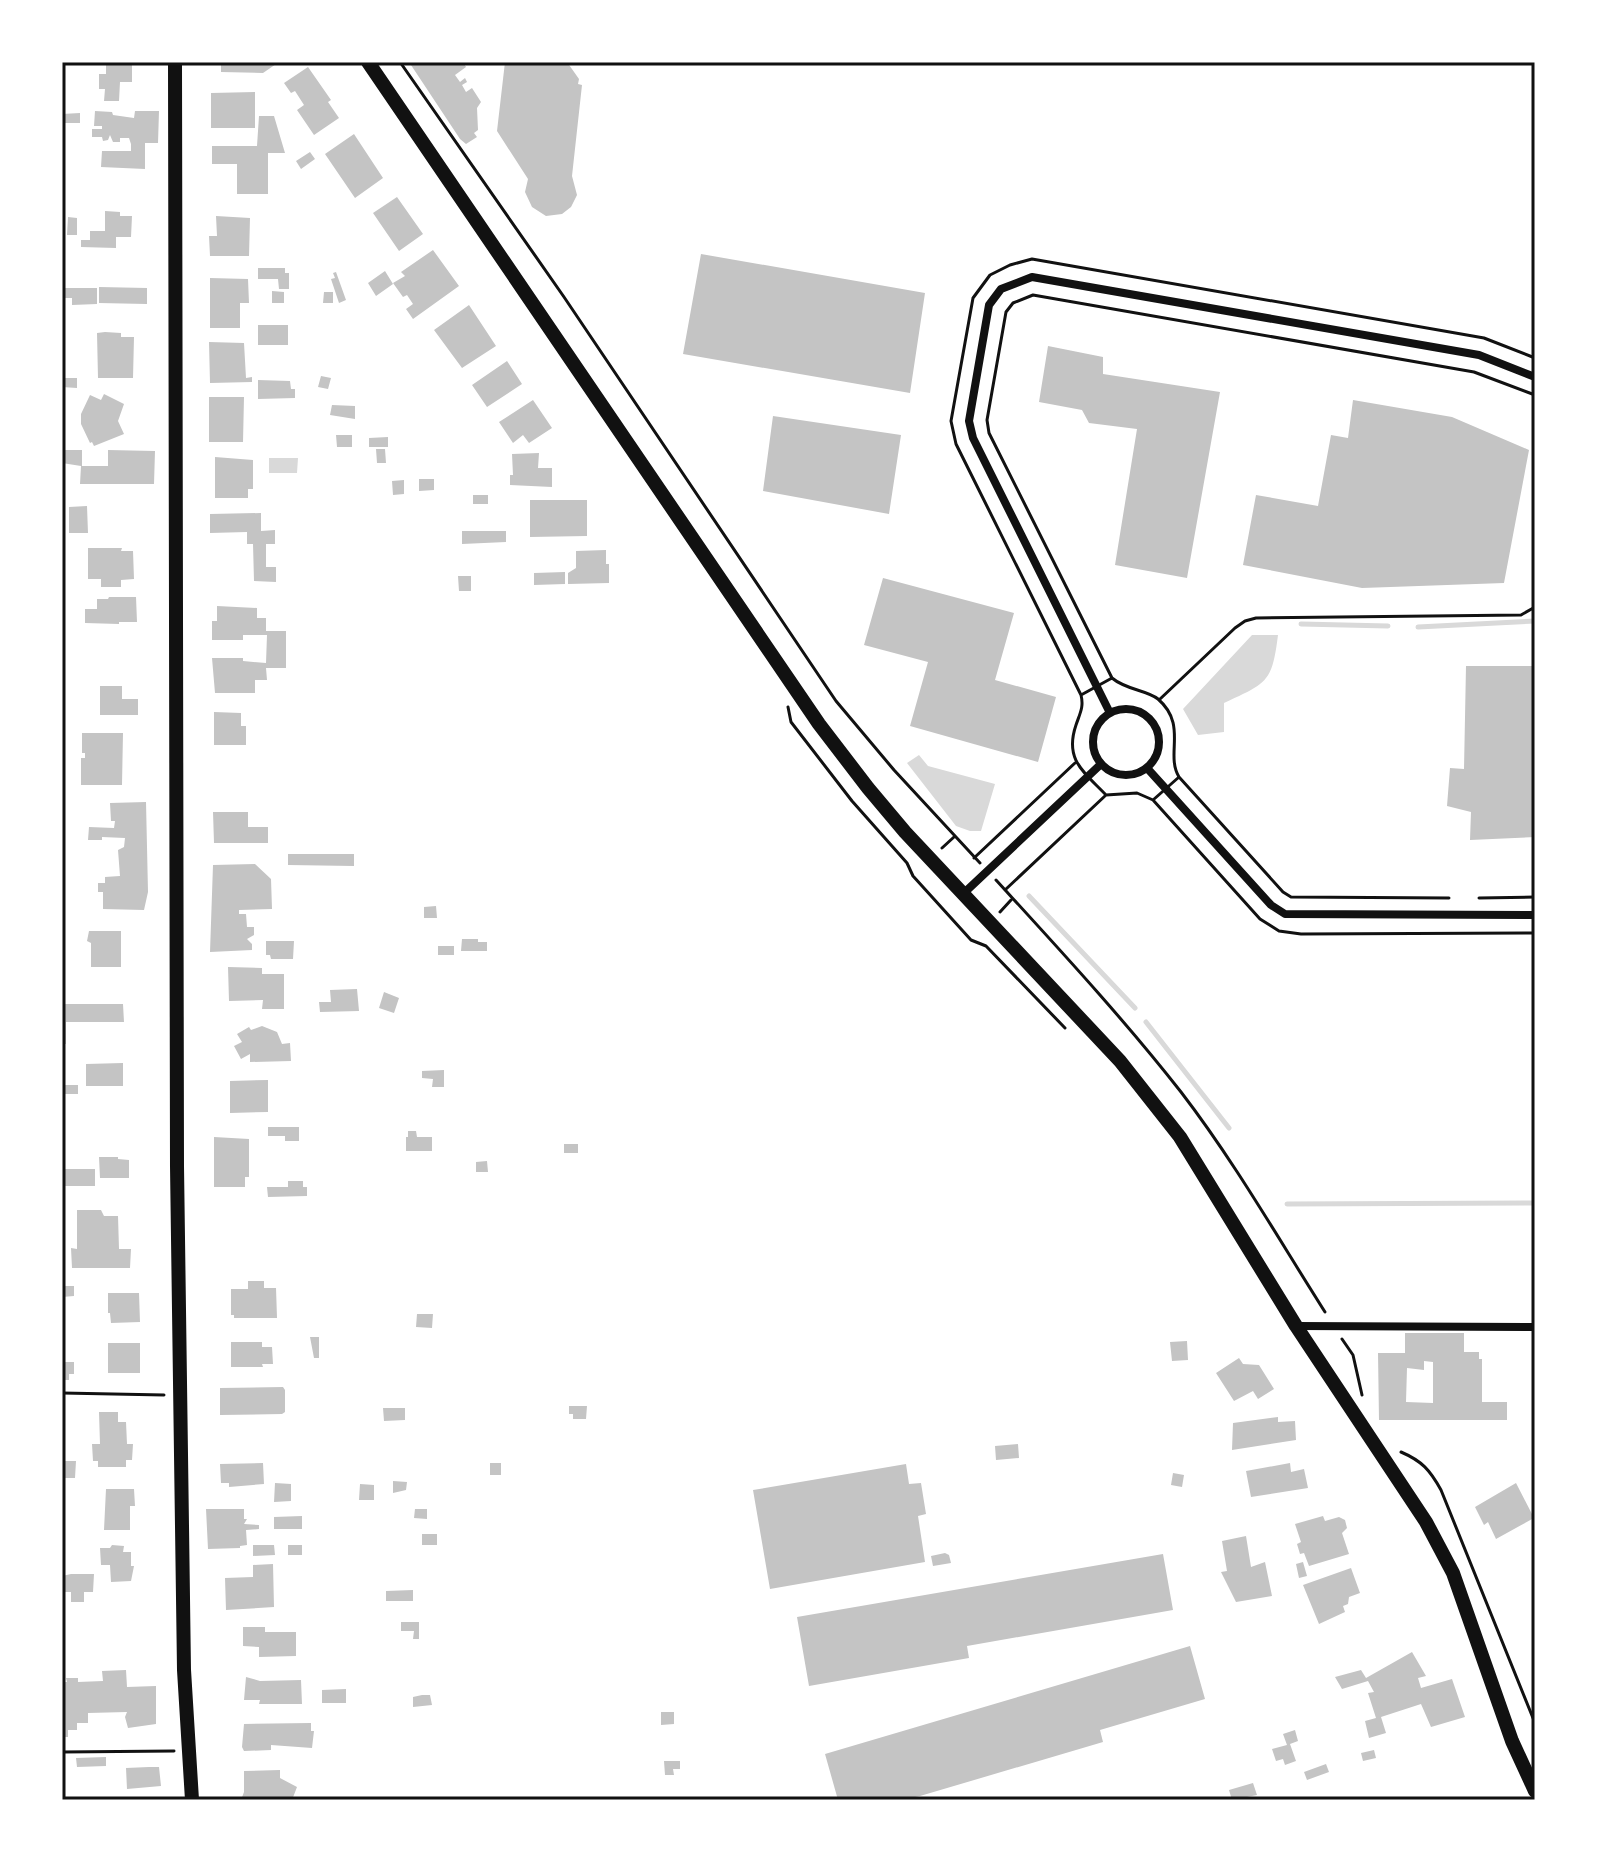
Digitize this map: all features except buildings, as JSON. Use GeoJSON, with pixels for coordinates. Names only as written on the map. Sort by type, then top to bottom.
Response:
{"type":"FeatureCollection","features":[{"type":"Feature","properties":{"kind":"main road"},"geometry":{"type":"LineString","coordinates":[[175,62],[180,1395],[184,1670],[192,1800]]}},
{"type":"Feature","properties":{"kind":"main road"},"geometry":{"type":"LineString","coordinates":[[368,62],[819,724],[868,788],[1120,1061],[1180,1137],[1296,1326],[1426,1522],[1453,1573],[1512,1741],[1535,1791]]}},
{"type":"Feature","properties":{"kind":"street"},"geometry":{"type":"LineString","coordinates":[[1110,713],[973,438],[969,421],[989,305],[1001,289],[1032,277],[1479,355],[1535,377]]}},
{"type":"Feature","properties":{"kind":"street"},"geometry":{"type":"LineString","coordinates":[[1137,711],[1147,716],[1155,727],[1158,747],[1156,757],[1147,768],[1125,775],[1111,772],[1101,764],[1096,755],[1094,734],[1102,719],[1110,713],[1137,711]]}},
{"type":"Feature","properties":{"kind":"street"},"geometry":{"type":"LineString","coordinates":[[964,893],[1101,764]]}},
{"type":"Feature","properties":{"kind":"street"},"geometry":{"type":"LineString","coordinates":[[1147,768],[1271,905],[1285,914],[1535,915]]}},
{"type":"Feature","properties":{"kind":"street"},"geometry":{"type":"LineString","coordinates":[[1296,1326],[1535,1327]]}},
{"type":"Feature","properties":{"kind":"path"},"geometry":{"type":"LineString","coordinates":[[1106,795],[1075,763],[1073,737],[1083,710],[1081,695],[956,444],[951,421],[973,298],[990,275],[1032,259],[1484,338],[1535,358]]}},
{"type":"Feature","properties":{"kind":"path"},"geometry":{"type":"LineString","coordinates":[[1449,898],[1291,897],[1283,892],[1179,777],[1174,765],[1175,730],[1159,700],[1125,687],[1112,678],[989,433],[987,420],[1006,312],[1013,303],[1033,295],[1460,369],[1535,395]]}},
{"type":"Feature","properties":{"kind":"path"},"geometry":{"type":"LineString","coordinates":[[1159,700],[1235,628],[1256,618],[1521,615],[1535,607]]}},
{"type":"Feature","properties":{"kind":"path"},"geometry":{"type":"LineString","coordinates":[[1081,695],[1112,678]]}},
{"type":"Feature","properties":{"kind":"path"},"geometry":{"type":"LineString","coordinates":[[974,858],[1075,763]]}},
{"type":"Feature","properties":{"kind":"path"},"geometry":{"type":"LineString","coordinates":[[1005,890],[1106,795],[1137,793],[1153,800],[1179,777]]}},
{"type":"Feature","properties":{"kind":"path"},"geometry":{"type":"LineString","coordinates":[[1479,898],[1535,897]]}},
{"type":"Feature","properties":{"kind":"path"},"geometry":{"type":"LineString","coordinates":[[62,1393],[180,1395]]}},
{"type":"Feature","properties":{"kind":"path"},"geometry":{"type":"LineString","coordinates":[[62,1752],[189,1750]]}},
{"type":"Feature","properties":{"kind":"shaded area"},"geometry":{"type":"Polygon","coordinates":[[[269,458],[298,458],[297,473],[269,473],[269,458]]]}},
{"type":"Feature","properties":{"kind":"shaded area"},"geometry":{"type":"Polygon","coordinates":[[[1252,635],[1278,635],[1270,672],[1250,691],[1224,703],[1224,732],[1198,735],[1183,709],[1252,635]]]}},
{"type":"Feature","properties":{"kind":"shaded area"},"geometry":{"type":"Polygon","coordinates":[[[919,755],[928,766],[995,784],[981,831],[956,826],[907,763],[919,755]]]}},
{"type":"Feature","properties":{"kind":"waterway"},"geometry":{"type":"LineString","coordinates":[[1418,627],[1535,621]]}},
{"type":"Feature","properties":{"kind":"waterway"},"geometry":{"type":"LineString","coordinates":[[1301,624],[1388,626]]}},
{"type":"Feature","properties":{"kind":"waterway"},"geometry":{"type":"LineString","coordinates":[[1029,896],[1135,1008]]}},
{"type":"Feature","properties":{"kind":"waterway"},"geometry":{"type":"LineString","coordinates":[[1146,1022],[1229,1128]]}},
{"type":"Feature","properties":{"kind":"waterway"},"geometry":{"type":"LineString","coordinates":[[1287,1204],[1535,1203]]}}]}
